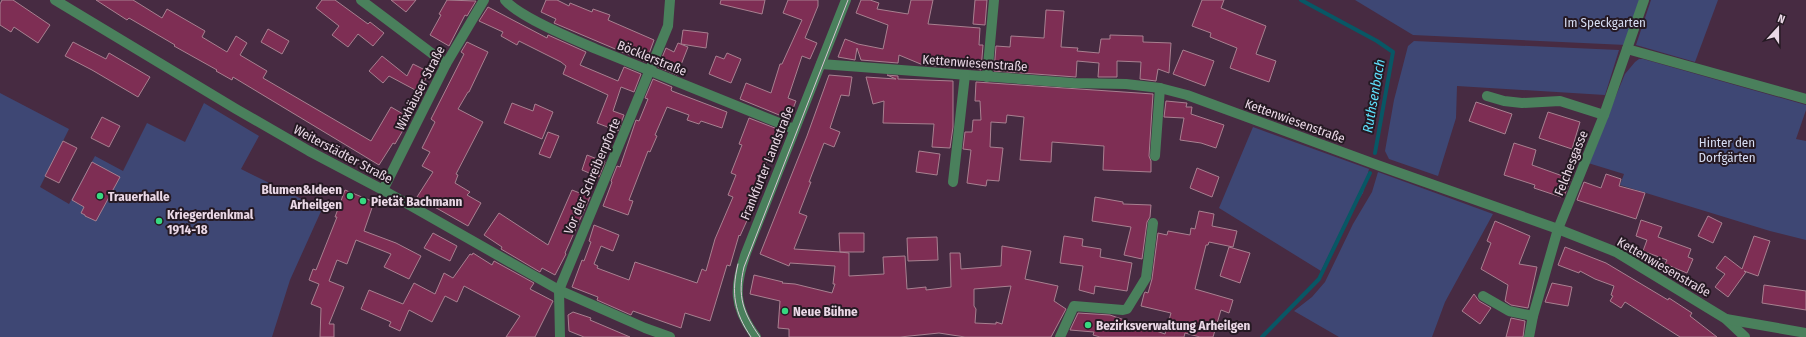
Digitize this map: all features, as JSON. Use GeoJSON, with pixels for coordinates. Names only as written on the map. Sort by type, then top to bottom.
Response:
{"type":"FeatureCollection","features":[{"type":"Feature","properties":{"kind":"street","name":"Weiterstädter Straße"},"geometry":{"type":"LineString","coordinates":[[55,0],[236,109],[383,190],[558,290],[645,328],[670,337]]}},
{"type":"Feature","properties":{"kind":"street"},"geometry":{"type":"LineString","coordinates":[[361,0],[446,64]]}},
{"type":"Feature","properties":{"kind":"street","name":"Wixhäuser Straße"},"geometry":{"type":"LineString","coordinates":[[383,190],[446,64],[484,0]]}},
{"type":"Feature","properties":{"kind":"street","name":"Böcklerstraße"},"geometry":{"type":"LineString","coordinates":[[505,0],[508,4],[523,14],[563,35],[794,129]]}},
{"type":"Feature","properties":{"kind":"street","name":"Vor der Schreiberpforte"},"geometry":{"type":"LineString","coordinates":[[558,290],[668,26],[670,0]]}},
{"type":"Feature","properties":{"kind":"street","name":"Frankfurter Landstraße"},"geometry":{"type":"LineString","coordinates":[[756,337],[744,319],[738,296],[737,282],[746,253],[846,0]]}},
{"type":"Feature","properties":{"kind":"street"},"geometry":{"type":"LineString","coordinates":[[987,77],[994,0]]}},
{"type":"Feature","properties":{"kind":"street","name":"Felchesgasse"},"geometry":{"type":"LineString","coordinates":[[1529,337],[1533,316],[1558,229],[1604,115],[1644,0]]}},
{"type":"Feature","properties":{"kind":"street"},"geometry":{"type":"LineString","coordinates":[[1627,49],[1806,100]]}},
{"type":"Feature","properties":{"kind":"street","name":"Kettenwiesenstraße"},"geometry":{"type":"LineString","coordinates":[[821,64],[1074,83],[1126,84],[1160,88],[1187,95],[1380,166],[1558,229],[1616,252],[1726,319],[1746,337]]}},
{"type":"Feature","properties":{"kind":"street"},"geometry":{"type":"LineString","coordinates":[[953,182],[965,75]]}},
{"type":"Feature","properties":{"kind":"street"},"geometry":{"type":"LineString","coordinates":[[1155,156],[1160,88]]}},
{"type":"Feature","properties":{"kind":"street"},"geometry":{"type":"LineString","coordinates":[[1487,96],[1504,101],[1522,103],[1560,101],[1604,115]]}},
{"type":"Feature","properties":{"kind":"street"},"geometry":{"type":"LineString","coordinates":[[1060,337],[1074,306],[1123,310],[1127,309],[1146,278],[1153,223]]}},
{"type":"Feature","properties":{"kind":"street"},"geometry":{"type":"LineString","coordinates":[[558,290],[560,337]]}},
{"type":"Feature","properties":{"kind":"street"},"geometry":{"type":"LineString","coordinates":[[1483,296],[1509,312],[1533,316]]}},
{"type":"Feature","properties":{"kind":"street"},"geometry":{"type":"LineString","coordinates":[[1726,319],[1806,333]]}},
{"type":"Feature","properties":{"kind":"green space","name":"Im Speckgarten"},"geometry":{"type":"Polygon","coordinates":[[[1355,0],[1640,0],[1626,45],[1413,35],[1355,0]]]}},
{"type":"Feature","properties":{"kind":"green space"},"geometry":{"type":"Polygon","coordinates":[[[1651,0],[1718,0],[1695,62],[1636,45],[1651,0]]]}},
{"type":"Feature","properties":{"kind":"green space"},"geometry":{"type":"Polygon","coordinates":[[[1414,41],[1619,50],[1605,95],[1457,86],[1456,118],[1438,176],[1389,159],[1385,151],[1394,100],[1408,46],[1414,41]]]}},
{"type":"Feature","properties":{"kind":"green space","name":"Hinter den Dorfgärten"},"geometry":{"type":"Polygon","coordinates":[[[1639,59],[1806,105],[1806,110],[1796,139],[1806,141],[1806,240],[1770,231],[1620,185],[1624,174],[1588,163],[1625,74],[1639,59]]]}},
{"type":"Feature","properties":{"kind":"green space"},"geometry":{"type":"Polygon","coordinates":[[[0,93],[69,129],[40,187],[69,204],[95,156],[123,171],[147,123],[185,142],[204,103],[259,136],[241,169],[322,209],[290,280],[272,337],[0,337],[0,93]]]}},
{"type":"Feature","properties":{"kind":"green space"},"geometry":{"type":"Polygon","coordinates":[[[1253,127],[1369,169],[1363,193],[1347,218],[1321,271],[1219,208],[1253,127]]]}},
{"type":"Feature","properties":{"kind":"green space"},"geometry":{"type":"Polygon","coordinates":[[[1378,172],[1493,214],[1445,302],[1432,337],[1339,337],[1294,311],[1312,297],[1325,282],[1353,224],[1372,192],[1378,172]]]}},
{"type":"Feature","properties":{"kind":"building"},"geometry":{"type":"Polygon","coordinates":[[[2,0],[13,0],[50,25],[38,43],[14,27],[11,32],[0,25],[0,4],[2,0]]]}},
{"type":"Feature","properties":{"kind":"building"},"geometry":{"type":"Polygon","coordinates":[[[96,0],[133,0],[162,18],[167,9],[205,31],[202,37],[227,52],[236,36],[247,43],[240,55],[267,71],[263,78],[371,141],[391,107],[410,118],[395,144],[393,143],[379,165],[233,77],[232,80],[129,18],[127,20],[96,0]]]}},
{"type":"Feature","properties":{"kind":"building"},"geometry":{"type":"Polygon","coordinates":[[[322,0],[335,0],[368,24],[370,22],[384,33],[373,46],[358,34],[348,47],[332,35],[339,26],[316,8],[322,0]]]}},
{"type":"Feature","properties":{"kind":"building"},"geometry":{"type":"Polygon","coordinates":[[[391,0],[416,0],[406,12],[391,0]]]}},
{"type":"Feature","properties":{"kind":"building"},"geometry":{"type":"Polygon","coordinates":[[[447,0],[476,1],[467,16],[465,15],[449,46],[430,35],[447,0]]]}},
{"type":"Feature","properties":{"kind":"building"},"geometry":{"type":"Polygon","coordinates":[[[546,0],[557,0],[569,6],[570,3],[592,12],[593,9],[610,15],[608,20],[654,40],[646,62],[554,23],[556,19],[541,12],[546,0]]]}},
{"type":"Feature","properties":{"kind":"building"},"geometry":{"type":"Polygon","coordinates":[[[721,0],[765,0],[762,14],[720,4],[721,0]]]}},
{"type":"Feature","properties":{"kind":"building"},"geometry":{"type":"Polygon","coordinates":[[[788,0],[818,0],[818,6],[805,38],[817,43],[810,59],[802,56],[788,98],[796,101],[789,119],[740,99],[746,83],[771,93],[780,64],[782,64],[802,20],[783,13],[788,0]]]}},
{"type":"Feature","properties":{"kind":"building"},"geometry":{"type":"Polygon","coordinates":[[[861,0],[870,0],[879,3],[877,9],[908,14],[911,0],[933,0],[928,24],[980,28],[979,45],[983,45],[981,70],[977,69],[977,67],[923,65],[899,55],[898,63],[861,60],[857,48],[855,60],[838,57],[845,39],[858,44],[883,49],[888,25],[856,13],[861,0]]]}},
{"type":"Feature","properties":{"kind":"building"},"geometry":{"type":"Polygon","coordinates":[[[975,0],[987,0],[985,25],[973,24],[975,0]]]}},
{"type":"Feature","properties":{"kind":"building"},"geometry":{"type":"Polygon","coordinates":[[[1202,0],[1224,0],[1221,8],[1266,26],[1256,54],[1276,61],[1269,82],[1230,68],[1237,48],[1210,37],[1211,33],[1192,26],[1202,0]]]}},
{"type":"Feature","properties":{"kind":"building"},"geometry":{"type":"Polygon","coordinates":[[[488,7],[547,38],[548,35],[586,52],[580,65],[618,81],[624,67],[641,74],[634,92],[621,87],[613,111],[624,115],[618,131],[597,123],[608,95],[563,74],[566,66],[561,62],[519,41],[517,45],[501,36],[503,32],[479,21],[488,7]]]}},
{"type":"Feature","properties":{"kind":"building"},"geometry":{"type":"Polygon","coordinates":[[[1046,10],[1064,11],[1061,47],[1078,48],[1077,51],[1099,53],[1101,39],[1110,39],[1110,35],[1143,36],[1143,42],[1171,43],[1169,73],[1158,69],[1156,81],[1140,79],[1141,62],[1117,61],[1117,77],[1098,77],[1099,63],[1077,61],[1076,77],[994,71],[996,46],[1010,47],[1011,36],[1044,38],[1046,10]]]}},
{"type":"Feature","properties":{"kind":"building"},"geometry":{"type":"Polygon","coordinates":[[[268,29],[289,41],[282,54],[261,42],[268,29]]]}},
{"type":"Feature","properties":{"kind":"building"},"geometry":{"type":"Polygon","coordinates":[[[683,30],[708,33],[706,48],[681,44],[683,30]]]}},
{"type":"Feature","properties":{"kind":"building"},"geometry":{"type":"Polygon","coordinates":[[[73,42],[106,59],[109,53],[150,77],[138,97],[65,56],[73,42]]]}},
{"type":"Feature","properties":{"kind":"building"},"geometry":{"type":"Polygon","coordinates":[[[467,42],[488,52],[469,92],[458,109],[483,122],[456,174],[458,175],[455,183],[470,192],[467,195],[481,203],[468,226],[417,197],[433,172],[422,166],[430,152],[422,148],[435,122],[431,119],[464,54],[461,52],[467,42]]]}},
{"type":"Feature","properties":{"kind":"building"},"geometry":{"type":"Polygon","coordinates":[[[678,43],[688,47],[677,75],[658,67],[666,48],[674,52],[678,43]]]}},
{"type":"Feature","properties":{"kind":"building"},"geometry":{"type":"Polygon","coordinates":[[[1183,50],[1214,61],[1205,86],[1173,74],[1183,50]]]}},
{"type":"Feature","properties":{"kind":"building"},"geometry":{"type":"Polygon","coordinates":[[[727,53],[741,59],[731,83],[709,74],[716,56],[724,59],[727,53]]]}},
{"type":"Feature","properties":{"kind":"building"},"geometry":{"type":"Polygon","coordinates":[[[382,56],[407,76],[413,64],[429,72],[419,92],[389,76],[383,83],[369,71],[382,56]]]}},
{"type":"Feature","properties":{"kind":"building"},"geometry":{"type":"Polygon","coordinates":[[[829,75],[852,77],[849,96],[841,95],[830,128],[840,132],[834,147],[824,143],[809,182],[811,182],[799,213],[807,216],[794,249],[849,253],[849,276],[884,274],[883,257],[905,256],[907,289],[926,287],[926,290],[951,287],[950,253],[960,253],[961,269],[1001,266],[1002,246],[1031,251],[1025,279],[1058,286],[1054,301],[1066,309],[1051,337],[965,337],[939,333],[900,337],[789,337],[789,329],[778,328],[780,301],[750,294],[754,275],[783,282],[782,283],[795,284],[832,293],[835,284],[833,284],[835,266],[790,263],[789,266],[760,254],[807,136],[829,75]],[[1011,286],[974,289],[974,306],[976,309],[975,323],[996,324],[996,322],[1002,324],[1011,286]]]}},
{"type":"Feature","properties":{"kind":"building"},"geometry":{"type":"Polygon","coordinates":[[[887,75],[898,76],[898,79],[953,81],[953,127],[950,148],[932,147],[934,124],[883,123],[884,101],[873,104],[866,77],[896,79],[887,75]]]}},
{"type":"Feature","properties":{"kind":"building"},"geometry":{"type":"Polygon","coordinates":[[[653,79],[672,87],[672,91],[727,112],[722,128],[701,121],[699,124],[687,120],[689,115],[667,107],[655,135],[657,136],[650,152],[648,151],[629,200],[633,201],[628,215],[603,206],[617,166],[620,167],[636,120],[639,121],[648,99],[645,98],[653,79]]]}},
{"type":"Feature","properties":{"kind":"building"},"geometry":{"type":"Polygon","coordinates":[[[976,82],[1153,94],[1149,156],[1151,161],[1151,172],[1103,170],[1104,146],[1052,142],[1051,162],[1020,160],[1024,117],[1007,115],[1006,123],[991,122],[990,147],[1003,148],[999,181],[987,180],[986,186],[967,183],[971,150],[963,149],[965,132],[972,132],[973,120],[981,120],[980,101],[975,101],[976,82]]]}},
{"type":"Feature","properties":{"kind":"building"},"geometry":{"type":"Polygon","coordinates":[[[1166,101],[1187,103],[1186,107],[1192,107],[1191,114],[1224,125],[1216,148],[1201,143],[1180,140],[1184,118],[1164,117],[1166,101]]]}},
{"type":"Feature","properties":{"kind":"building"},"geometry":{"type":"Polygon","coordinates":[[[1476,102],[1512,114],[1505,134],[1469,121],[1476,102]]]}},
{"type":"Feature","properties":{"kind":"building"},"geometry":{"type":"Polygon","coordinates":[[[512,103],[533,111],[535,104],[553,112],[542,139],[504,123],[512,103]]]}},
{"type":"Feature","properties":{"kind":"building"},"geometry":{"type":"Polygon","coordinates":[[[1548,112],[1580,122],[1572,149],[1539,138],[1548,112]]]}},
{"type":"Feature","properties":{"kind":"building"},"geometry":{"type":"Polygon","coordinates":[[[102,117],[120,126],[109,147],[91,138],[102,117]]]}},
{"type":"Feature","properties":{"kind":"building"},"geometry":{"type":"Polygon","coordinates":[[[749,118],[780,130],[746,215],[749,216],[740,236],[739,235],[730,266],[727,265],[710,321],[685,313],[681,328],[633,311],[631,315],[597,300],[598,297],[572,287],[582,260],[584,261],[591,242],[589,241],[594,225],[619,235],[613,251],[601,246],[594,264],[598,266],[597,268],[629,280],[635,262],[697,283],[702,269],[706,271],[715,239],[733,197],[728,195],[736,175],[731,173],[742,145],[739,144],[749,118]]]}},
{"type":"Feature","properties":{"kind":"building"},"geometry":{"type":"Polygon","coordinates":[[[548,132],[559,136],[550,158],[539,154],[548,132]]]}},
{"type":"Feature","properties":{"kind":"building"},"geometry":{"type":"Polygon","coordinates":[[[63,141],[77,148],[59,183],[45,176],[63,141]]]}},
{"type":"Feature","properties":{"kind":"building"},"geometry":{"type":"Polygon","coordinates":[[[1514,143],[1536,150],[1532,165],[1571,179],[1564,196],[1562,195],[1561,197],[1534,188],[1535,185],[1504,175],[1514,143]]]}},
{"type":"Feature","properties":{"kind":"building"},"geometry":{"type":"Polygon","coordinates":[[[919,151],[940,154],[937,175],[916,172],[919,151]]]}},
{"type":"Feature","properties":{"kind":"building"},"geometry":{"type":"Polygon","coordinates":[[[587,155],[605,162],[599,177],[582,170],[587,155]]]}},
{"type":"Feature","properties":{"kind":"building"},"geometry":{"type":"Polygon","coordinates":[[[92,162],[120,177],[96,221],[81,213],[84,207],[72,200],[92,162]]]}},
{"type":"Feature","properties":{"kind":"building"},"geometry":{"type":"Polygon","coordinates":[[[1197,168],[1219,177],[1212,197],[1190,188],[1197,168]]]}},
{"type":"Feature","properties":{"kind":"building"},"geometry":{"type":"Polygon","coordinates":[[[1606,174],[1621,179],[1619,186],[1645,193],[1636,219],[1577,200],[1584,182],[1601,188],[1606,174]]]}},
{"type":"Feature","properties":{"kind":"building"},"geometry":{"type":"Polygon","coordinates":[[[345,190],[374,202],[364,231],[396,243],[421,256],[409,279],[384,267],[391,254],[356,240],[347,264],[337,260],[329,281],[344,287],[329,324],[334,324],[334,337],[320,337],[321,308],[311,304],[319,284],[309,280],[313,269],[316,270],[337,217],[335,217],[345,190]]]}},
{"type":"Feature","properties":{"kind":"building"},"geometry":{"type":"Polygon","coordinates":[[[572,190],[590,197],[565,253],[566,254],[555,275],[542,268],[540,272],[501,249],[502,247],[484,235],[499,213],[548,245],[572,190]]]}},
{"type":"Feature","properties":{"kind":"building"},"geometry":{"type":"Polygon","coordinates":[[[1095,197],[1123,202],[1123,204],[1151,205],[1142,259],[1124,255],[1131,227],[1092,221],[1095,197]]]}},
{"type":"Feature","properties":{"kind":"building"},"geometry":{"type":"Polygon","coordinates":[[[1199,211],[1214,214],[1212,226],[1237,231],[1233,247],[1209,242],[1208,245],[1206,245],[1195,289],[1233,300],[1229,313],[1221,310],[1213,337],[1200,337],[1185,333],[1184,337],[1100,337],[1093,335],[1094,332],[1070,330],[1078,313],[1110,315],[1165,334],[1171,313],[1141,306],[1144,294],[1145,292],[1148,293],[1152,279],[1158,233],[1167,235],[1168,231],[1190,235],[1191,228],[1195,229],[1199,211]]]}},
{"type":"Feature","properties":{"kind":"building"},"geometry":{"type":"Polygon","coordinates":[[[1708,216],[1722,223],[1713,243],[1698,236],[1708,216]]]}},
{"type":"Feature","properties":{"kind":"building"},"geometry":{"type":"Polygon","coordinates":[[[1641,220],[1662,227],[1658,237],[1691,249],[1688,257],[1693,259],[1687,273],[1665,264],[1667,260],[1643,251],[1647,240],[1636,236],[1641,220]]]}},
{"type":"Feature","properties":{"kind":"building"},"geometry":{"type":"Polygon","coordinates":[[[1495,221],[1530,236],[1519,264],[1537,267],[1528,308],[1511,305],[1505,301],[1508,285],[1481,269],[1491,243],[1487,241],[1495,221]]]}},
{"type":"Feature","properties":{"kind":"building"},"geometry":{"type":"Polygon","coordinates":[[[433,233],[457,246],[450,261],[424,248],[433,233]]]}},
{"type":"Feature","properties":{"kind":"building"},"geometry":{"type":"Polygon","coordinates":[[[839,233],[864,233],[864,252],[840,252],[839,233]]]}},
{"type":"Feature","properties":{"kind":"building"},"geometry":{"type":"Polygon","coordinates":[[[1064,236],[1083,239],[1082,246],[1101,249],[1100,257],[1132,263],[1127,291],[1095,286],[1094,294],[1079,290],[1083,266],[1060,263],[1064,236]]]}},
{"type":"Feature","properties":{"kind":"building"},"geometry":{"type":"Polygon","coordinates":[[[1754,236],[1770,241],[1758,276],[1744,271],[1746,272],[1728,297],[1715,287],[1725,274],[1716,268],[1725,256],[1742,269],[1754,236]]]}},
{"type":"Feature","properties":{"kind":"building"},"geometry":{"type":"Polygon","coordinates":[[[937,237],[938,260],[908,261],[907,238],[937,237]]]}},
{"type":"Feature","properties":{"kind":"building"},"geometry":{"type":"Polygon","coordinates":[[[1229,247],[1250,253],[1240,283],[1220,276],[1229,247]]]}},
{"type":"Feature","properties":{"kind":"building"},"geometry":{"type":"Polygon","coordinates":[[[1565,247],[1606,263],[1668,300],[1669,298],[1692,313],[1690,316],[1717,337],[1680,337],[1625,302],[1621,308],[1610,301],[1613,296],[1611,295],[1614,286],[1595,279],[1580,271],[1579,273],[1558,265],[1565,247]]]}},
{"type":"Feature","properties":{"kind":"building"},"geometry":{"type":"Polygon","coordinates":[[[473,253],[492,265],[494,261],[534,283],[530,289],[553,301],[535,337],[506,337],[520,316],[464,286],[457,302],[445,296],[432,322],[409,310],[400,331],[389,326],[391,322],[361,309],[369,290],[403,304],[414,283],[435,294],[444,273],[453,278],[470,254],[472,255],[473,253]]]}},
{"type":"Feature","properties":{"kind":"building"},"geometry":{"type":"Polygon","coordinates":[[[1552,283],[1572,287],[1568,306],[1545,302],[1552,283]]]}},
{"type":"Feature","properties":{"kind":"building"},"geometry":{"type":"Polygon","coordinates":[[[1764,285],[1806,291],[1806,310],[1762,303],[1764,285]]]}},
{"type":"Feature","properties":{"kind":"building"},"geometry":{"type":"Polygon","coordinates":[[[1474,294],[1479,301],[1491,308],[1480,324],[1462,311],[1474,294]]]}},
{"type":"Feature","properties":{"kind":"building"},"geometry":{"type":"Polygon","coordinates":[[[573,312],[591,318],[590,320],[630,337],[584,337],[569,331],[568,315],[573,312]]]}},
{"type":"Feature","properties":{"kind":"building"},"geometry":{"type":"Polygon","coordinates":[[[1511,318],[1525,321],[1523,337],[1506,337],[1511,318]]]}},
{"type":"Feature","properties":{"kind":"waterway","name":"Ruthsenbach"},"geometry":{"type":"LineString","coordinates":[[1301,0],[1377,41],[1393,52],[1375,153]]}},
{"type":"Feature","properties":{"kind":"waterway","name":"Ruthsenbach"},"geometry":{"type":"LineString","coordinates":[[1262,337],[1319,279],[1370,173]]}},
{"type":"Feature","properties":{"kind":"tram line"},"geometry":{"type":"LineString","coordinates":[[760,337],[749,320],[743,304],[741,287],[744,267],[848,0]]}},
{"type":"Feature","properties":{"kind":"tram line"},"geometry":{"type":"LineString","coordinates":[[738,264],[735,284],[736,302],[741,319],[751,337]]}},
{"type":"Feature","properties":{"kind":"place","name":"Trauerhalle"},"geometry":{"type":"Point","coordinates":[100,196]}},
{"type":"Feature","properties":{"kind":"place","name":"Blumen&Ideen Arheilgen"},"geometry":{"type":"Point","coordinates":[350,196]}},
{"type":"Feature","properties":{"kind":"place","name":"Pietät Bachmann"},"geometry":{"type":"Point","coordinates":[363,201]}},
{"type":"Feature","properties":{"kind":"place","name":"Kriegerdenkmal 1914-18"},"geometry":{"type":"Point","coordinates":[159,221]}},
{"type":"Feature","properties":{"kind":"place","name":"Neue Bühne"},"geometry":{"type":"Point","coordinates":[785,311]}},
{"type":"Feature","properties":{"kind":"place","name":"Bezirksverwaltung Arheilgen"},"geometry":{"type":"Point","coordinates":[1088,325]}}]}
